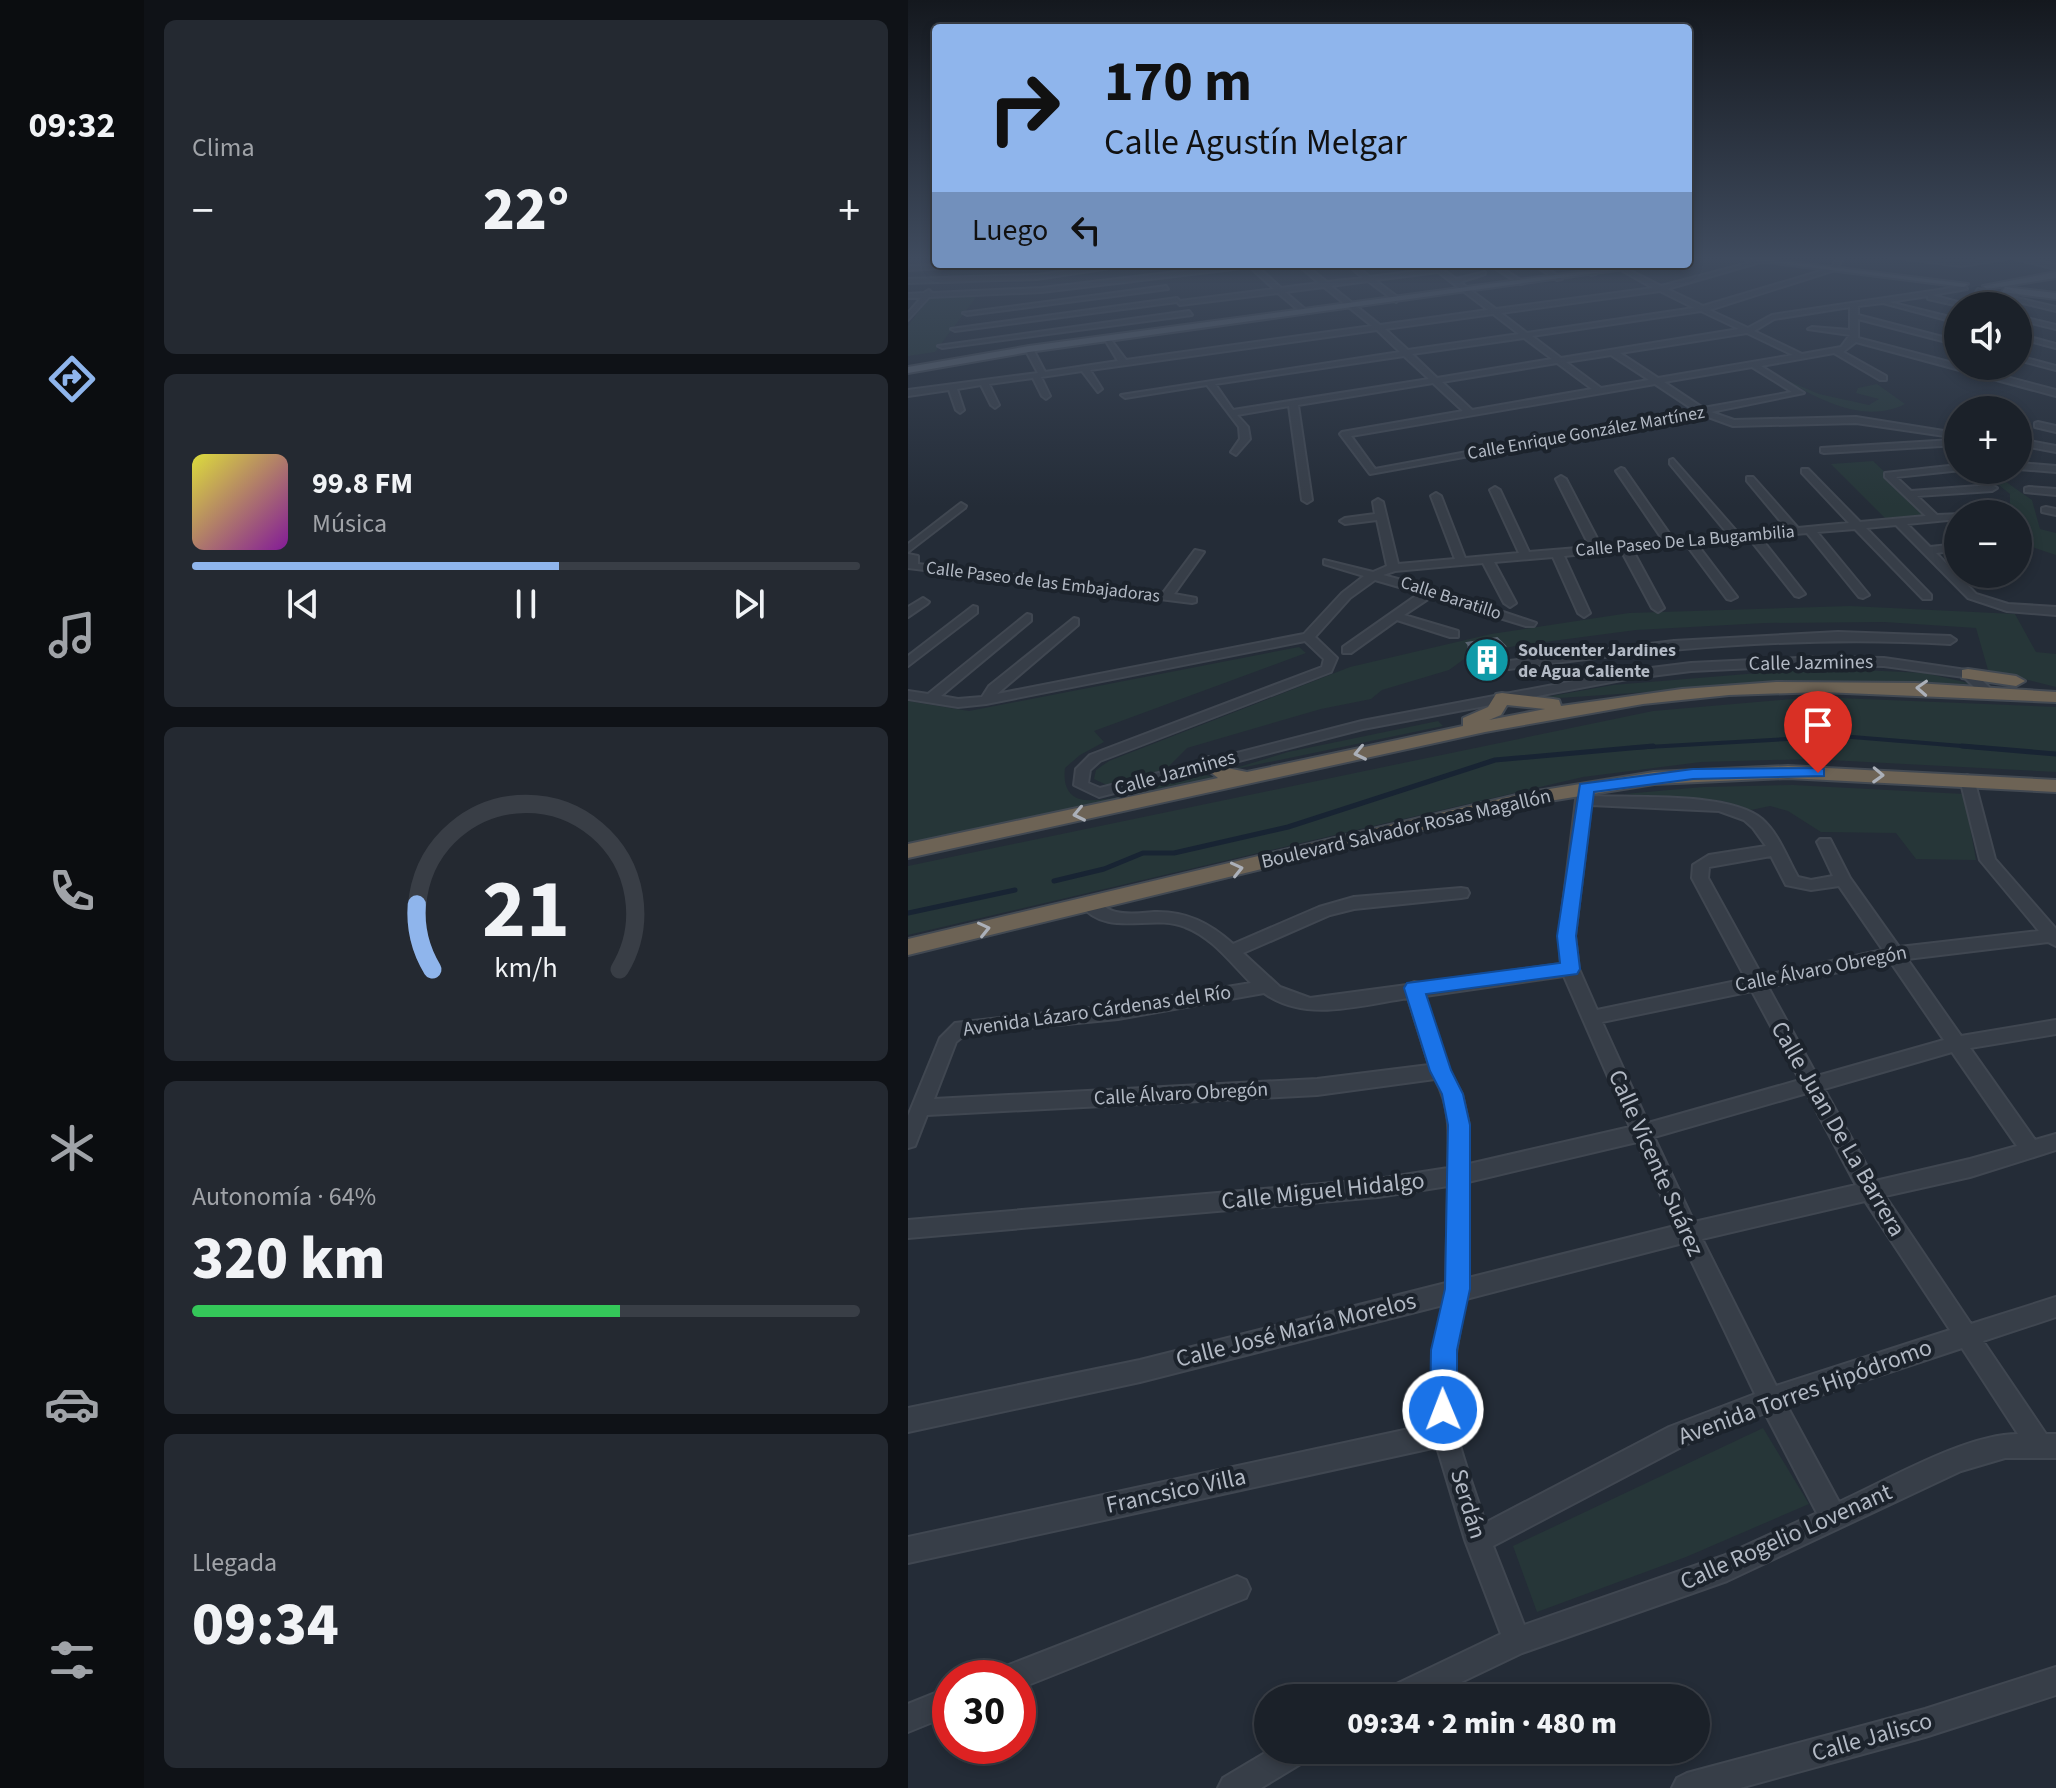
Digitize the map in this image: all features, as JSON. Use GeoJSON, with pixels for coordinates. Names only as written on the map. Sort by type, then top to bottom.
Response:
{"type":"FeatureCollection","features":[{"type":"Feature","properties":{"kind":"highway"},"geometry":{"type":"LineString","coordinates":[[1968,674],[2056,694]]}},
{"type":"Feature","properties":{"kind":"highway"},"geometry":{"type":"LineString","coordinates":[[1403,744],[1480,719],[1495,711],[1502,698],[1544,704],[1781,686],[1889,686],[2056,694]]}},
{"type":"Feature","properties":{"kind":"highway"},"geometry":{"type":"LineString","coordinates":[[908,851],[1579,708],[1681,694]]}},
{"type":"Feature","properties":{"kind":"highway"},"geometry":{"type":"LineString","coordinates":[[1209,763],[1222,773],[1254,776]]}},
{"type":"Feature","properties":{"kind":"highway","name":"Boulevard Salvador Rosas Magallón"},"geometry":{"type":"LineString","coordinates":[[908,947],[1654,778],[1741,772],[1967,779],[2056,786]]}},
{"type":"Feature","properties":{"kind":"main road"},"geometry":{"type":"LineString","coordinates":[[913,367],[1098,339]]}},
{"type":"Feature","properties":{"kind":"main road"},"geometry":{"type":"LineString","coordinates":[[913,367],[940,351],[965,359]]}},
{"type":"Feature","properties":{"kind":"street"},"geometry":{"type":"LineString","coordinates":[[940,351],[948,339]]}},
{"type":"Feature","properties":{"kind":"street"},"geometry":{"type":"LineString","coordinates":[[940,351],[1016,339]]}},
{"type":"Feature","properties":{"kind":"street"},"geometry":{"type":"LineString","coordinates":[[1109,339],[1124,364]]}},
{"type":"Feature","properties":{"kind":"street"},"geometry":{"type":"LineString","coordinates":[[908,393],[1298,339]]}},
{"type":"Feature","properties":{"kind":"street"},"geometry":{"type":"LineString","coordinates":[[1392,339],[1468,411],[1836,351],[1847,348],[1852,339]]}},
{"type":"Feature","properties":{"kind":"street"},"geometry":{"type":"LineString","coordinates":[[1125,395],[1498,339]]}},
{"type":"Feature","properties":{"kind":"street"},"geometry":{"type":"LineString","coordinates":[[1534,339],[1598,390]]}},
{"type":"Feature","properties":{"kind":"street"},"geometry":{"type":"LineString","coordinates":[[1231,413],[1694,339]]}},
{"type":"Feature","properties":{"kind":"street"},"geometry":{"type":"LineString","coordinates":[[1769,339],[1803,357]]}},
{"type":"Feature","properties":{"kind":"street"},"geometry":{"type":"LineString","coordinates":[[1866,339],[2056,393]]}},
{"type":"Feature","properties":{"kind":"street"},"geometry":{"type":"LineString","coordinates":[[2032,340],[2056,346]]}},
{"type":"Feature","properties":{"kind":"street"},"geometry":{"type":"LineString","coordinates":[[1029,349],[1046,396]]}},
{"type":"Feature","properties":{"kind":"street"},"geometry":{"type":"LineString","coordinates":[[1836,351],[1883,378]]}},
{"type":"Feature","properties":{"kind":"street"},"geometry":{"type":"LineString","coordinates":[[1614,353],[1703,412],[1741,424],[1856,420],[1947,434],[1958,439],[1956,443],[1945,445],[1824,450]]}},
{"type":"Feature","properties":{"kind":"street"},"geometry":{"type":"LineString","coordinates":[[2032,362],[2056,368]]}},
{"type":"Feature","properties":{"kind":"street","name":"Calle Enrique González Martínez"},"geometry":{"type":"LineString","coordinates":[[1468,411],[1345,433],[1372,472],[1800,393],[1754,365]]}},
{"type":"Feature","properties":{"kind":"street"},"geometry":{"type":"LineString","coordinates":[[1085,369],[1098,389]]}},
{"type":"Feature","properties":{"kind":"street"},"geometry":{"type":"LineString","coordinates":[[1146,379],[1152,391]]}},
{"type":"Feature","properties":{"kind":"street"},"geometry":{"type":"LineString","coordinates":[[984,382],[995,405]]}},
{"type":"Feature","properties":{"kind":"street"},"geometry":{"type":"LineString","coordinates":[[1209,382],[1243,427],[1245,439],[1236,452]]}},
{"type":"Feature","properties":{"kind":"street"},"geometry":{"type":"LineString","coordinates":[[952,387],[960,410]]}},
{"type":"Feature","properties":{"kind":"street"},"geometry":{"type":"LineString","coordinates":[[1293,403],[1307,500]]}},
{"type":"Feature","properties":{"kind":"street"},"geometry":{"type":"LineString","coordinates":[[2038,425],[2056,429]]}},
{"type":"Feature","properties":{"kind":"street"},"geometry":{"type":"LineString","coordinates":[[2032,445],[2056,449]]}},
{"type":"Feature","properties":{"kind":"street"},"geometry":{"type":"LineString","coordinates":[[1673,462],[1735,536]]}},
{"type":"Feature","properties":{"kind":"street"},"geometry":{"type":"LineString","coordinates":[[2032,467],[2056,469]]}},
{"type":"Feature","properties":{"kind":"street"},"geometry":{"type":"LineString","coordinates":[[1934,518],[1890,474],[1944,469]]}},
{"type":"Feature","properties":{"kind":"street"},"geometry":{"type":"LineString","coordinates":[[1621,471],[1670,543]]}},
{"type":"Feature","properties":{"kind":"street"},"geometry":{"type":"LineString","coordinates":[[1805,471],[1927,597]]}},
{"type":"Feature","properties":{"kind":"street"},"geometry":{"type":"LineString","coordinates":[[1561,479],[1597,549]]}},
{"type":"Feature","properties":{"kind":"street"},"geometry":{"type":"LineString","coordinates":[[1750,479],[1795,531]]}},
{"type":"Feature","properties":{"kind":"street"},"geometry":{"type":"LineString","coordinates":[[1909,494],[1992,488]]}},
{"type":"Feature","properties":{"kind":"street"},"geometry":{"type":"LineString","coordinates":[[1495,490],[1525,555]]}},
{"type":"Feature","properties":{"kind":"street"},"geometry":{"type":"LineString","coordinates":[[2029,490],[2056,492]]}},
{"type":"Feature","properties":{"kind":"street"},"geometry":{"type":"LineString","coordinates":[[1436,496],[1461,561]]}},
{"type":"Feature","properties":{"kind":"street"},"geometry":{"type":"LineString","coordinates":[[1378,502],[1393,568]]}},
{"type":"Feature","properties":{"kind":"street"},"geometry":{"type":"LineString","coordinates":[[908,549],[961,506]]}},
{"type":"Feature","properties":{"kind":"street"},"geometry":{"type":"LineString","coordinates":[[1345,521],[1381,516]]}},
{"type":"Feature","properties":{"kind":"street","name":"Calle Paseo De La Bugambilia"},"geometry":{"type":"LineString","coordinates":[[1308,637],[1358,584],[1372,574],[1393,568],[1944,517]]}},
{"type":"Feature","properties":{"kind":"street"},"geometry":{"type":"LineString","coordinates":[[1898,521],[1957,584],[1981,600],[2007,607],[2056,611]]}},
{"type":"Feature","properties":{"kind":"street"},"geometry":{"type":"LineString","coordinates":[[1809,529],[1863,595]]}},
{"type":"Feature","properties":{"kind":"street"},"geometry":{"type":"LineString","coordinates":[[1752,535],[1799,594]]}},
{"type":"Feature","properties":{"kind":"street"},"geometry":{"type":"LineString","coordinates":[[1689,541],[1731,597]]}},
{"type":"Feature","properties":{"kind":"street"},"geometry":{"type":"LineString","coordinates":[[1625,547],[1658,608]]}},
{"type":"Feature","properties":{"kind":"street"},"geometry":{"type":"LineString","coordinates":[[1926,551],[1944,549]]}},
{"type":"Feature","properties":{"kind":"street"},"geometry":{"type":"LineString","coordinates":[[1166,597],[1199,552]]}},
{"type":"Feature","properties":{"kind":"street"},"geometry":{"type":"LineString","coordinates":[[1557,553],[1584,613]]}},
{"type":"Feature","properties":{"kind":"street","name":"Calle Paseo de las Embajadoras"},"geometry":{"type":"LineString","coordinates":[[908,557],[914,558],[909,564],[915,567],[1192,600]]}},
{"type":"Feature","properties":{"kind":"street"},"geometry":{"type":"LineString","coordinates":[[1486,558],[1510,603]]}},
{"type":"Feature","properties":{"kind":"street","name":"Calle Baratillo"},"geometry":{"type":"LineString","coordinates":[[1328,562],[1530,623]]}},
{"type":"Feature","properties":{"kind":"street"},"geometry":{"type":"LineString","coordinates":[[1347,650],[1431,591]]}},
{"type":"Feature","properties":{"kind":"street"},"geometry":{"type":"LineString","coordinates":[[908,613],[923,602]]}},
{"type":"Feature","properties":{"kind":"street"},"geometry":{"type":"LineString","coordinates":[[908,662],[973,610]]}},
{"type":"Feature","properties":{"kind":"street"},"geometry":{"type":"LineString","coordinates":[[1395,616],[1454,634]]}},
{"type":"Feature","properties":{"kind":"street"},"geometry":{"type":"LineString","coordinates":[[930,699],[1027,618]]}},
{"type":"Feature","properties":{"kind":"street"},"geometry":{"type":"LineString","coordinates":[[986,700],[994,689],[1074,622]]}},
{"type":"Feature","properties":{"kind":"street","name":"Calle Jazmines"},"geometry":{"type":"LineString","coordinates":[[1509,665],[1705,640],[1790,636],[1950,640]]}},
{"type":"Feature","properties":{"kind":"street"},"geometry":{"type":"LineString","coordinates":[[908,695],[958,703],[986,700],[1308,637]]}},
{"type":"Feature","properties":{"kind":"street","name":"Calle Jazmines"},"geometry":{"type":"LineString","coordinates":[[1308,637],[1331,658],[1327,669],[1106,753],[1085,765],[1079,777],[1081,785],[1088,790],[1114,792],[1209,763],[1362,725],[1649,673],[1819,661],[1884,662],[1968,674]]}},
{"type":"Feature","properties":{"kind":"street"},"geometry":{"type":"LineString","coordinates":[[1636,648],[1649,673]]}},
{"type":"Feature","properties":{"kind":"street"},"geometry":{"type":"LineString","coordinates":[[1968,674],[1987,692]]}},
{"type":"Feature","properties":{"kind":"street"},"geometry":{"type":"LineString","coordinates":[[1967,779],[1988,860],[2055,937]]}},
{"type":"Feature","properties":{"kind":"street"},"geometry":{"type":"LineString","coordinates":[[1584,794],[1729,808],[1760,822],[1792,881],[1798,884],[1843,880]]}},
{"type":"Feature","properties":{"kind":"street","name":"Calle Vicente Suárez"},"geometry":{"type":"LineString","coordinates":[[1584,794],[1567,936],[1570,969],[1686,1233],[1769,1400],[1833,1516]]}},
{"type":"Feature","properties":{"kind":"street"},"geometry":{"type":"LineString","coordinates":[[1825,842],[1843,880],[2030,1149]]}},
{"type":"Feature","properties":{"kind":"street","name":"Calle Juan De La Barrera"},"geometry":{"type":"LineString","coordinates":[[1774,850],[1709,860],[1699,871],[1809,1086],[1870,1192],[1965,1335],[2048,1445]]}},
{"type":"Feature","properties":{"kind":"street"},"geometry":{"type":"LineString","coordinates":[[1230,952],[1340,907],[1461,893]]}},
{"type":"Feature","properties":{"kind":"street"},"geometry":{"type":"LineString","coordinates":[[1088,904],[1102,916],[1115,920],[1180,919],[1193,923],[1217,938],[1263,987],[1287,1001],[1310,1005],[1414,988],[1570,969]]}},
{"type":"Feature","properties":{"kind":"street","name":"Calle Álvaro Obregón"},"geometry":{"type":"LineString","coordinates":[[1591,1018],[1755,981],[1895,954],[2055,937]]}},
{"type":"Feature","properties":{"kind":"street","name":"Avenida Lázaro Cárdenas del Río"},"geometry":{"type":"LineString","coordinates":[[908,1140],[949,1038],[961,1028],[1118,1012],[1263,987]]}},
{"type":"Feature","properties":{"kind":"street","name":"Serdán"},"geometry":{"type":"LineString","coordinates":[[1414,988],[1440,1071],[1453,1094],[1459,1125],[1457,1289],[1444,1350],[1441,1387],[1445,1433],[1478,1540],[1517,1641]]}},
{"type":"Feature","properties":{"kind":"street","name":"Calle Miguel Hidalgo"},"geometry":{"type":"LineString","coordinates":[[908,1229],[1378,1188],[1460,1175],[1640,1133],[1955,1044],[2056,1027]]}},
{"type":"Feature","properties":{"kind":"street","name":"Calle Álvaro Obregón"},"geometry":{"type":"LineString","coordinates":[[921,1108],[1317,1087],[1440,1071]]}},
{"type":"Feature","properties":{"kind":"street","name":"Calle José María Morelos"},"geometry":{"type":"LineString","coordinates":[[908,1420],[1140,1371],[1457,1289],[1870,1192],[2056,1142]]}},
{"type":"Feature","properties":{"kind":"street","name":"Avenida Torres Hipódromo"},"geometry":{"type":"LineString","coordinates":[[1478,1540],[1678,1436],[1769,1400],[2056,1307]]}},
{"type":"Feature","properties":{"kind":"street","name":"Francsico Villa"},"geometry":{"type":"LineString","coordinates":[[908,1550],[1445,1433]]}},
{"type":"Feature","properties":{"kind":"street","name":"Calle Rogelio Lovenant"},"geometry":{"type":"LineString","coordinates":[[1427,1684],[1517,1641],[1727,1568],[1958,1460],[2005,1446],[2048,1445]]}},
{"type":"Feature","properties":{"kind":"street"},"geometry":{"type":"LineString","coordinates":[[1036,1668],[1237,1589]]}},
{"type":"Feature","properties":{"kind":"street","name":"Calle Jalisco"},"geometry":{"type":"LineString","coordinates":[[1687,1788],[1925,1723],[2056,1681]]}},
{"type":"Feature","properties":{"kind":"street"},"geometry":{"type":"LineString","coordinates":[[908,1718],[932,1708]]}},
{"type":"Feature","properties":{"kind":"street"},"geometry":{"type":"LineString","coordinates":[[1233,1788],[1273,1764]]}},
{"type":"Feature","properties":{"kind":"shaded area"},"geometry":{"type":"Polygon","coordinates":[[[908,339],[944,339],[935,352],[908,356],[908,339]]]}},
{"type":"Feature","properties":{"kind":"shaded area"},"geometry":{"type":"Polygon","coordinates":[[[1786,380],[1819,394],[1869,405],[1879,399],[1856,393],[1858,388],[1877,384],[1905,404],[1890,410],[1859,411],[1829,402],[1786,380]]]}},
{"type":"Feature","properties":{"kind":"shaded area"},"geometry":{"type":"Polygon","coordinates":[[[1873,461],[1934,518],[1889,522],[1831,464],[1873,461]]]}},
{"type":"Feature","properties":{"kind":"shaded area"},"geometry":{"type":"Polygon","coordinates":[[[1998,484],[2009,484],[2032,500],[2010,500],[2010,494],[1998,484]]]}},
{"type":"Feature","properties":{"kind":"shaded area"},"geometry":{"type":"Polygon","coordinates":[[[2032,500],[2040,529],[2056,533],[2056,555],[2032,547],[2032,500]]]}},
{"type":"Feature","properties":{"kind":"shaded area"},"geometry":{"type":"Polygon","coordinates":[[[1850,606],[2015,614],[2036,652],[2056,654],[2056,687],[1988,670],[1976,628],[1884,622],[1765,623],[1636,630],[1515,646],[1467,657],[1449,670],[1382,690],[1371,699],[1321,709],[1187,748],[1166,769],[1109,786],[1094,779],[1096,770],[1109,761],[1350,667],[1491,634],[1629,613],[1850,606]]]}},
{"type":"Feature","properties":{"kind":"shaded area"},"geometry":{"type":"Polygon","coordinates":[[[1299,647],[1306,653],[1094,731],[1104,742],[1080,755],[1065,768],[1070,793],[1086,800],[1113,798],[1203,770],[1206,775],[1221,779],[908,844],[908,701],[969,711],[1299,647]]]}},
{"type":"Feature","properties":{"kind":"shaded area"},"geometry":{"type":"Polygon","coordinates":[[[1818,668],[1925,673],[1973,684],[1799,682],[1529,700],[1613,685],[1818,668]]]}},
{"type":"Feature","properties":{"kind":"shaded area"},"geometry":{"type":"Polygon","coordinates":[[[1814,697],[2056,707],[2056,772],[1810,759],[1701,762],[1583,777],[908,935],[908,866],[1653,711],[1814,697]]]}},
{"type":"Feature","properties":{"kind":"shaded area"},"geometry":{"type":"Polygon","coordinates":[[[1438,721],[1443,726],[1226,771],[1288,752],[1438,721]]]}},
{"type":"Feature","properties":{"kind":"shaded area"},"geometry":{"type":"Polygon","coordinates":[[[1793,785],[1964,794],[1976,860],[1916,859],[1896,833],[1821,832],[1788,811],[1770,806],[1751,810],[1723,801],[1624,794],[1703,787],[1793,785]]]}},
{"type":"Feature","properties":{"kind":"shaded area"},"geometry":{"type":"Polygon","coordinates":[[[1763,1428],[1809,1504],[1686,1557],[1537,1612],[1513,1546],[1763,1428]]]}},
{"type":"Feature","properties":{"kind":"building"},"geometry":{"type":"Polygon","coordinates":[[[1497,638],[1505,646],[1477,654],[1467,643],[1497,638]]]}},
{"type":"Feature","properties":{"kind":"waterway"},"geometry":{"type":"LineString","coordinates":[[1631,748],[1840,736],[1971,747]]}},
{"type":"Feature","properties":{"kind":"waterway"},"geometry":{"type":"LineString","coordinates":[[1631,748],[1653,746]]}},
{"type":"Feature","properties":{"kind":"waterway"},"geometry":{"type":"LineString","coordinates":[[1962,746],[1971,747]]}},
{"type":"Feature","properties":{"kind":"waterway"},"geometry":{"type":"LineString","coordinates":[[1971,747],[1986,748]]}},
{"type":"Feature","properties":{"kind":"waterway"},"geometry":{"type":"LineString","coordinates":[[1971,747],[2056,754]]}},
{"type":"Feature","properties":{"kind":"waterway"},"geometry":{"type":"LineString","coordinates":[[1054,881],[1104,869],[1143,853],[1174,853],[1288,827],[1495,760],[1631,748]]}},
{"type":"Feature","properties":{"kind":"waterway"},"geometry":{"type":"LineString","coordinates":[[908,913],[1015,890]]}},
{"type":"Feature","properties":{"kind":"place","name":"Solucenter Jardines de Agua Caliente"},"geometry":{"type":"Point","coordinates":[1487,660]}},
{"type":"Feature","properties":{"kind":"route"},"geometry":{"type":"LineString","coordinates":[[1443,1410],[1444,1350],[1457,1289],[1459,1125],[1453,1094],[1440,1071],[1414,988],[1570,969],[1567,936],[1586,788],[1693,774],[1818,773]]}}]}
